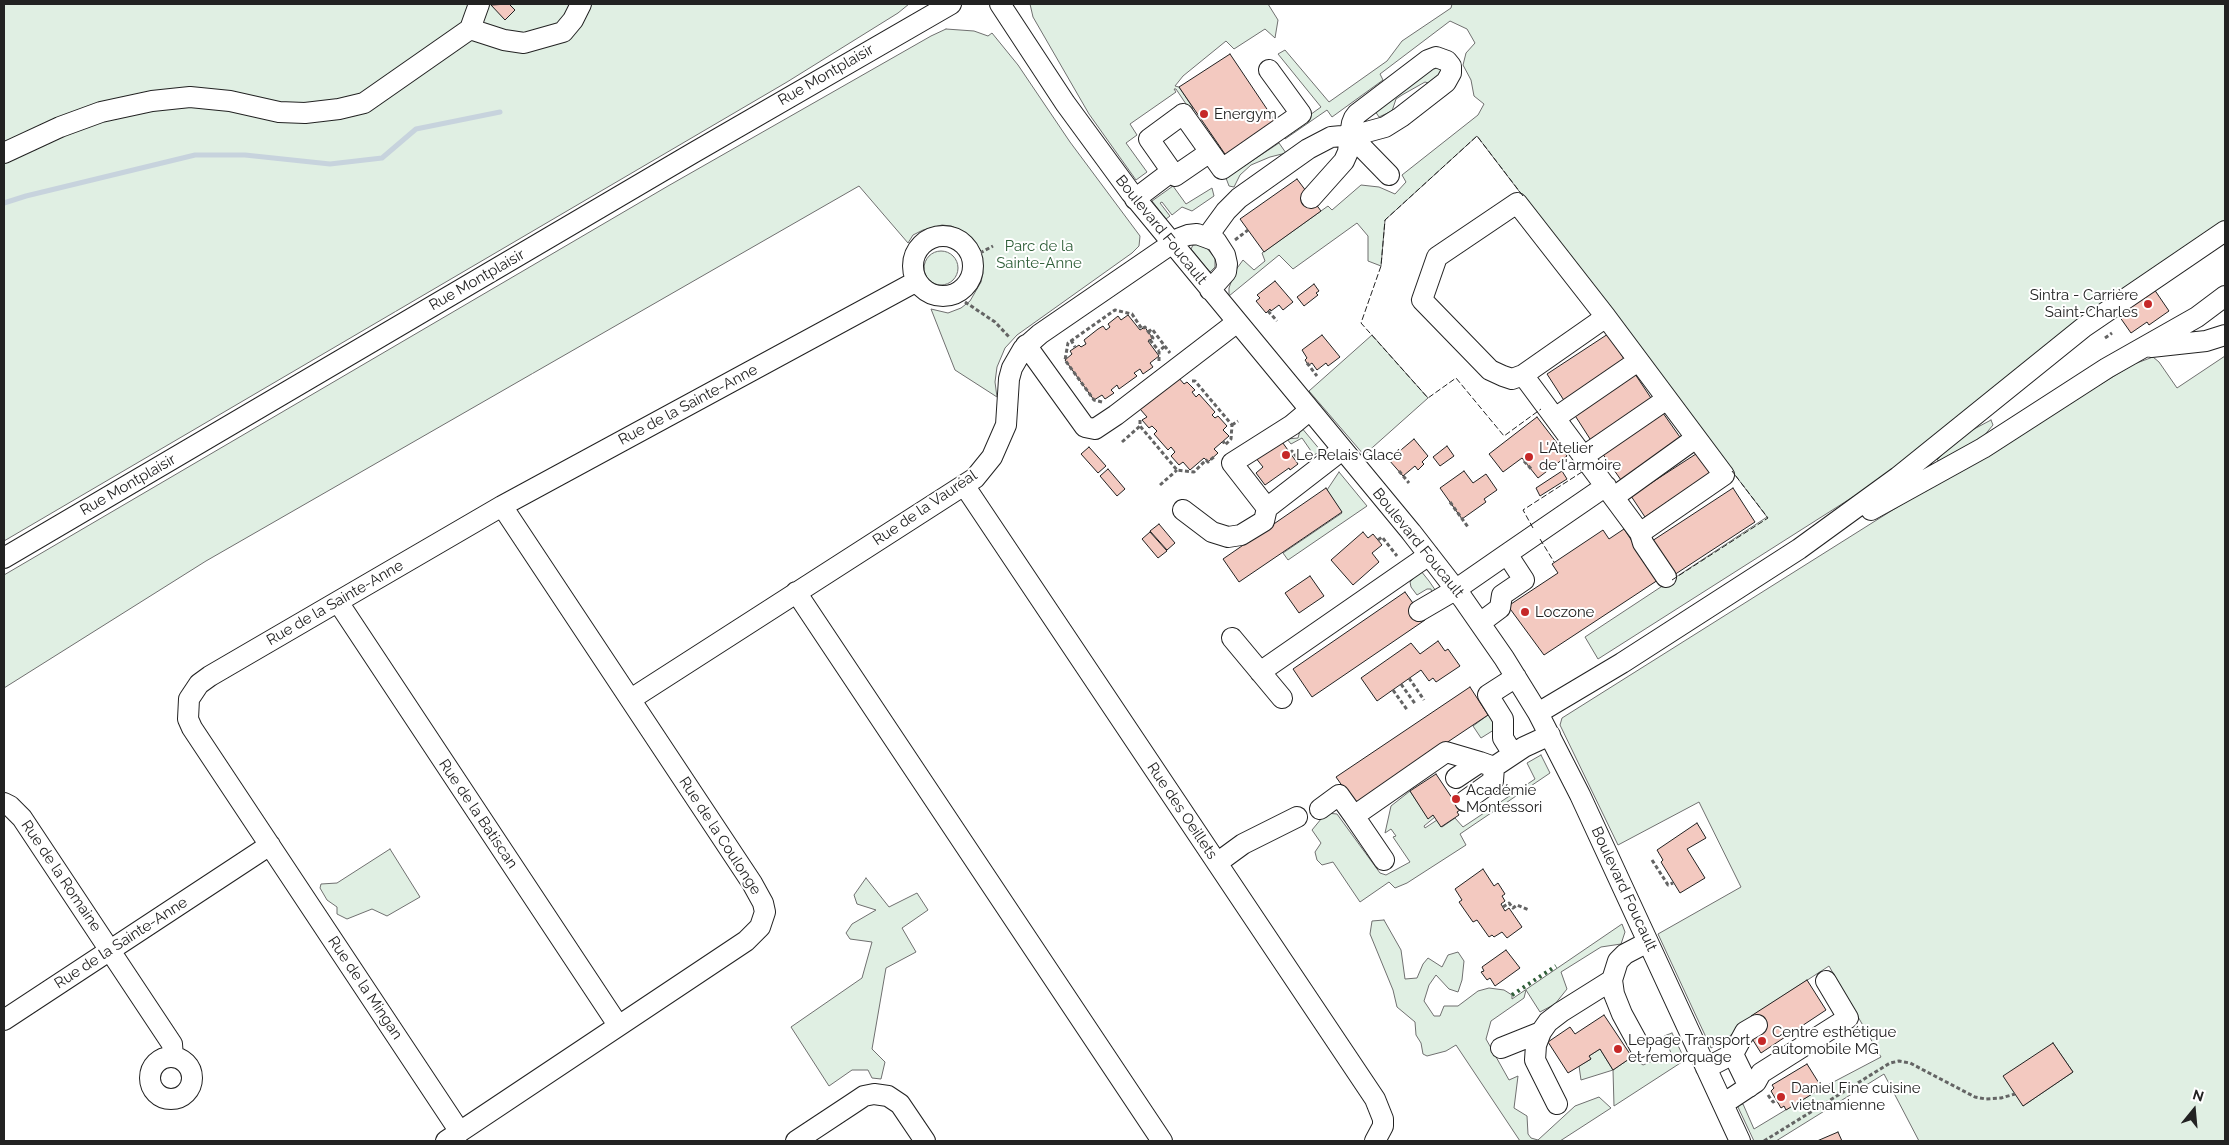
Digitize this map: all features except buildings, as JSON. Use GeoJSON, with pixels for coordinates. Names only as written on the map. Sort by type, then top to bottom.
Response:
{"type":"FeatureCollection","features":[{"type":"Feature","properties":{"kind":"street"},"geometry":{"type":"LineString","coordinates":[[4,153],[60,127],[93,115],[152,101],[190,97],[230,101],[279,112],[305,113],[339,109],[364,103],[470,29],[479,4]]}},
{"type":"Feature","properties":{"kind":"street"},"geometry":{"type":"LineString","coordinates":[[470,29],[524,43],[539,40],[563,32],[573,20],[581,4]]}},
{"type":"Feature","properties":{"kind":"street","name":"Rue Montplaisir"},"geometry":{"type":"LineString","coordinates":[[4,558],[693,153],[951,4]]}},
{"type":"Feature","properties":{"kind":"street","name":"Boulevard Foucault"},"geometry":{"type":"LineString","coordinates":[[1000,4],[1069,110],[1135,199],[1429,555],[1480,622],[1516,677],[1550,735],[1740,1141]]}},
{"type":"Feature","properties":{"kind":"street"},"geometry":{"type":"LineString","coordinates":[[1210,290],[1223,277],[1227,264],[1221,247],[1216,241],[1207,236],[1226,211],[1262,181],[1308,149],[1331,138],[1350,135],[1385,127],[1402,117],[1442,86],[1451,73],[1451,66],[1442,58],[1436,57],[1428,60],[1357,114],[1354,118],[1350,135],[1348,152],[1344,162],[1311,198]]}},
{"type":"Feature","properties":{"kind":"street"},"geometry":{"type":"LineString","coordinates":[[1212,148],[1175,176],[1149,138],[1183,114],[1212,148],[1222,169],[1301,114],[1270,70]]}},
{"type":"Feature","properties":{"kind":"street"},"geometry":{"type":"LineString","coordinates":[[1350,135],[1389,175]]}},
{"type":"Feature","properties":{"kind":"street"},"geometry":{"type":"LineString","coordinates":[[1135,199],[1172,171]]}},
{"type":"Feature","properties":{"kind":"street"},"geometry":{"type":"LineString","coordinates":[[1606,317],[1522,375],[1512,378],[1490,370],[1422,300],[1438,257],[1517,202],[1606,317],[1724,474],[1640,533]]}},
{"type":"Feature","properties":{"kind":"street"},"geometry":{"type":"LineString","coordinates":[[1538,713],[1622,663],[1800,549],[1898,477],[2084,327],[2225,231]]}},
{"type":"Feature","properties":{"kind":"street","name":"Rue de la Vauréal"},"geometry":{"type":"LineString","coordinates":[[631,699],[964,485],[982,471],[1000,440],[1008,412],[1009,378],[1017,358],[1019,343],[1171,244],[1188,235],[1207,236]]}},
{"type":"Feature","properties":{"kind":"street","name":"Rue de la Sainte-Anne"},"geometry":{"type":"LineString","coordinates":[[4,1020],[270,845],[192,728],[188,719],[189,699],[200,684],[210,676],[502,506],[917,281]]}},
{"type":"Feature","properties":{"kind":"street"},"geometry":{"type":"LineString","coordinates":[[1800,549],[1983,448],[2142,348],[2166,336],[2225,296]]}},
{"type":"Feature","properties":{"kind":"street"},"geometry":{"type":"LineString","coordinates":[[1019,343],[1085,427],[1095,429],[1116,416],[1236,323]]}},
{"type":"Feature","properties":{"kind":"street"},"geometry":{"type":"LineString","coordinates":[[2142,348],[2206,341],[2225,335]]}},
{"type":"Feature","properties":{"kind":"street"},"geometry":{"type":"LineString","coordinates":[[1555,418],[1638,361]]}},
{"type":"Feature","properties":{"kind":"street"},"geometry":{"type":"LineString","coordinates":[[1522,375],[1640,533],[1643,544],[1666,577]]}},
{"type":"Feature","properties":{"kind":"street"},"geometry":{"type":"LineString","coordinates":[[1584,456],[1667,399]]}},
{"type":"Feature","properties":{"kind":"street"},"geometry":{"type":"LineString","coordinates":[[1266,508],[1232,463],[1292,425],[1310,410]]}},
{"type":"Feature","properties":{"kind":"street"},"geometry":{"type":"LineString","coordinates":[[1419,612],[1507,554],[1696,438]]}},
{"type":"Feature","properties":{"kind":"street"},"geometry":{"type":"LineString","coordinates":[[1183,510],[1212,532],[1228,537],[1241,535],[1264,521],[1266,508],[1342,450]]}},
{"type":"Feature","properties":{"kind":"street","name":"Rue des Oeillets"},"geometry":{"type":"LineString","coordinates":[[964,485],[1375,1099],[1383,1118],[1383,1126],[1375,1141]]}},
{"type":"Feature","properties":{"kind":"street","name":"Rue de la Coulonge"},"geometry":{"type":"LineString","coordinates":[[453,1136],[746,941],[760,927],[765,912],[758,894],[502,506]]}},
{"type":"Feature","properties":{"kind":"street"},"geometry":{"type":"LineString","coordinates":[[1480,622],[1500,608],[1502,595],[1524,580],[1507,554]]}},
{"type":"Feature","properties":{"kind":"street"},"geometry":{"type":"LineString","coordinates":[[1260,672],[1429,555]]}},
{"type":"Feature","properties":{"kind":"street"},"geometry":{"type":"LineString","coordinates":[[796,592],[1162,1141]]}},
{"type":"Feature","properties":{"kind":"street","name":"Rue de la Batiscan"},"geometry":{"type":"LineString","coordinates":[[338,602],[618,1025]]}},
{"type":"Feature","properties":{"kind":"street"},"geometry":{"type":"LineString","coordinates":[[1232,638],[1282,698]]}},
{"type":"Feature","properties":{"kind":"street"},"geometry":{"type":"LineString","coordinates":[[1513,754],[1503,738],[1503,719],[1488,695],[1516,677]]}},
{"type":"Feature","properties":{"kind":"street"},"geometry":{"type":"LineString","coordinates":[[1456,778],[1478,762],[1513,754],[1550,735]]}},
{"type":"Feature","properties":{"kind":"street"},"geometry":{"type":"LineString","coordinates":[[1456,737],[1493,781],[1465,801]]}},
{"type":"Feature","properties":{"kind":"street"},"geometry":{"type":"LineString","coordinates":[[1354,816],[1446,752],[1478,762]]}},
{"type":"Feature","properties":{"kind":"street"},"geometry":{"type":"LineString","coordinates":[[1320,809],[1342,793],[1354,816],[1384,860]]}},
{"type":"Feature","properties":{"kind":"street","name":"Rue de la Romaine"},"geometry":{"type":"LineString","coordinates":[[4,803],[10,806],[22,818],[110,950],[172,1044],[173,1057]]}},
{"type":"Feature","properties":{"kind":"street"},"geometry":{"type":"LineString","coordinates":[[1217,862],[1243,844],[1297,817]]}},
{"type":"Feature","properties":{"kind":"street","name":"Rue de la Mingan"},"geometry":{"type":"LineString","coordinates":[[270,845],[453,1136]]}},
{"type":"Feature","properties":{"kind":"street"},"geometry":{"type":"LineString","coordinates":[[1640,1047],[1622,1014],[1614,994],[1612,980],[1618,961],[1648,942]]}},
{"type":"Feature","properties":{"kind":"street"},"geometry":{"type":"LineString","coordinates":[[1557,1104],[1535,1060],[1536,1045],[1541,1032],[1548,1022],[1560,1012],[1612,980]]}},
{"type":"Feature","properties":{"kind":"street"},"geometry":{"type":"LineString","coordinates":[[1723,1104],[1756,1082],[1761,1073],[1848,1018],[1826,981]]}},
{"type":"Feature","properties":{"kind":"street"},"geometry":{"type":"LineString","coordinates":[[1706,1068],[1733,1054],[1745,1032],[1757,1025]]}},
{"type":"Feature","properties":{"kind":"street"},"geometry":{"type":"LineString","coordinates":[[1501,1048],[1541,1032]]}},
{"type":"Feature","properties":{"kind":"street"},"geometry":{"type":"LineString","coordinates":[[1733,1054],[1749,1087]]}},
{"type":"Feature","properties":{"kind":"street"},"geometry":{"type":"LineString","coordinates":[[796,1141],[864,1096],[874,1094],[888,1096],[900,1104],[925,1141]]}},
{"type":"Feature","properties":{"kind":"path"},"geometry":{"type":"LineString","coordinates":[[980,253],[993,246]]}},
{"type":"Feature","properties":{"kind":"path"},"geometry":{"type":"LineString","coordinates":[[965,302],[995,322],[1019,343]]}},
{"type":"Feature","properties":{"kind":"path"},"geometry":{"type":"LineString","coordinates":[[1110,404],[1094,400],[1064,360],[1068,343],[1116,310],[1132,314],[1142,329],[1145,327],[1153,338],[1150,340],[1159,351]]}},
{"type":"Feature","properties":{"kind":"path"},"geometry":{"type":"LineString","coordinates":[[1268,311],[1277,321]]}},
{"type":"Feature","properties":{"kind":"path"},"geometry":{"type":"LineString","coordinates":[[1110,314],[1114,319]]}},
{"type":"Feature","properties":{"kind":"path"},"geometry":{"type":"LineString","coordinates":[[1094,325],[1098,329]]}},
{"type":"Feature","properties":{"kind":"path"},"geometry":{"type":"LineString","coordinates":[[1148,332],[1152,329],[1164,346],[1159,351],[1158,369]]}},
{"type":"Feature","properties":{"kind":"path"},"geometry":{"type":"LineString","coordinates":[[1086,330],[1090,336]]}},
{"type":"Feature","properties":{"kind":"path"},"geometry":{"type":"LineString","coordinates":[[1071,340],[1075,347]]}},
{"type":"Feature","properties":{"kind":"path"},"geometry":{"type":"LineString","coordinates":[[1307,363],[1317,376]]}},
{"type":"Feature","properties":{"kind":"path"},"geometry":{"type":"LineString","coordinates":[[1188,380],[1196,381],[1232,425],[1231,439],[1225,444],[1223,441]]}},
{"type":"Feature","properties":{"kind":"path"},"geometry":{"type":"LineString","coordinates":[[1191,386],[1196,381]]}},
{"type":"Feature","properties":{"kind":"path"},"geometry":{"type":"LineString","coordinates":[[1203,398],[1207,395]]}},
{"type":"Feature","properties":{"kind":"path"},"geometry":{"type":"LineString","coordinates":[[1210,407],[1214,403]]}},
{"type":"Feature","properties":{"kind":"path"},"geometry":{"type":"LineString","coordinates":[[1140,418],[1141,427],[1177,470],[1194,472],[1198,465],[1206,460]]}},
{"type":"Feature","properties":{"kind":"path"},"geometry":{"type":"LineString","coordinates":[[1223,423],[1227,419]]}},
{"type":"Feature","properties":{"kind":"path"},"geometry":{"type":"LineString","coordinates":[[1232,425],[1238,421]]}},
{"type":"Feature","properties":{"kind":"path"},"geometry":{"type":"LineString","coordinates":[[1122,442],[1146,425]]}},
{"type":"Feature","properties":{"kind":"path"},"geometry":{"type":"LineString","coordinates":[[1154,442],[1158,439]]}},
{"type":"Feature","properties":{"kind":"path"},"geometry":{"type":"LineString","coordinates":[[1160,450],[1165,446]]}},
{"type":"Feature","properties":{"kind":"path"},"geometry":{"type":"LineString","coordinates":[[1290,453],[1292,451],[1301,463]]}},
{"type":"Feature","properties":{"kind":"path"},"geometry":{"type":"LineString","coordinates":[[1524,460],[1532,470]]}},
{"type":"Feature","properties":{"kind":"path"},"geometry":{"type":"LineString","coordinates":[[1172,465],[1176,462]]}},
{"type":"Feature","properties":{"kind":"path"},"geometry":{"type":"LineString","coordinates":[[1160,485],[1177,470]]}},
{"type":"Feature","properties":{"kind":"path"},"geometry":{"type":"LineString","coordinates":[[1398,471],[1409,483]]}},
{"type":"Feature","properties":{"kind":"path"},"geometry":{"type":"LineString","coordinates":[[1450,502],[1468,527]]}},
{"type":"Feature","properties":{"kind":"path"},"geometry":{"type":"LineString","coordinates":[[1378,540],[1382,537],[1408,570]]}},
{"type":"Feature","properties":{"kind":"path"},"geometry":{"type":"LineString","coordinates":[[1409,678],[1424,700]]}},
{"type":"Feature","properties":{"kind":"path"},"geometry":{"type":"LineString","coordinates":[[1401,684],[1416,705]]}},
{"type":"Feature","properties":{"kind":"path"},"geometry":{"type":"LineString","coordinates":[[1393,690],[1408,711]]}},
{"type":"Feature","properties":{"kind":"path"},"geometry":{"type":"LineString","coordinates":[[1652,860],[1668,885],[1673,882]]}},
{"type":"Feature","properties":{"kind":"path"},"geometry":{"type":"LineString","coordinates":[[1503,907],[1509,903],[1513,908],[1518,905],[1529,910]]}},
{"type":"Feature","properties":{"kind":"path"},"geometry":{"type":"LineString","coordinates":[[1764,1141],[1890,1063],[1899,1061],[1910,1063],[1975,1097],[1986,1099],[2001,1098],[2015,1094]]}},
{"type":"Feature","properties":{"kind":"green space"},"geometry":{"type":"Polygon","coordinates":[[[4,4],[909,4],[898,13],[787,82],[4,541],[4,4]]]}},
{"type":"Feature","properties":{"kind":"green space"},"geometry":{"type":"Polygon","coordinates":[[[1030,4],[1268,4],[1278,20],[1275,38],[1265,29],[1234,49],[1226,41],[1183,76],[1175,86],[1179,87],[1193,108],[1190,110],[1176,89],[1174,89],[1176,92],[1130,124],[1137,135],[1126,143],[1147,172],[1136,180],[1089,114],[1033,17],[1030,4]]]}},
{"type":"Feature","properties":{"kind":"green space"},"geometry":{"type":"Polygon","coordinates":[[[1452,4],[2225,4],[2225,226],[1911,460],[1598,659],[1585,637],[1767,517],[1477,136],[1385,220],[1381,266],[1368,261],[1368,236],[1357,223],[1293,269],[1279,255],[1229,296],[1229,288],[1235,271],[1243,260],[1254,270],[1265,261],[1262,253],[1328,206],[1332,210],[1361,185],[1379,187],[1395,194],[1406,182],[1402,175],[1478,115],[1484,104],[1474,96],[1471,80],[1463,65],[1466,53],[1475,43],[1467,29],[1450,21],[1380,74],[1383,80],[1332,117],[1327,110],[1285,139],[1282,135],[1321,107],[1278,54],[1285,50],[1329,102],[1387,61],[1402,41],[1451,8],[1452,4]]]}},
{"type":"Feature","properties":{"kind":"green space","name":"Parc de la Sainte-Anne"},"geometry":{"type":"Polygon","coordinates":[[[946,29],[974,31],[988,36],[992,33],[1018,65],[1070,142],[1140,236],[1139,246],[1132,253],[1017,335],[1005,348],[997,367],[995,382],[997,397],[955,370],[931,309],[948,313],[961,308],[970,301],[981,282],[983,273],[982,259],[978,247],[962,231],[951,226],[942,225],[913,235],[908,243],[859,186],[206,561],[4,688],[4,575],[668,186],[946,29]]]}},
{"type":"Feature","properties":{"kind":"green space"},"geometry":{"type":"Polygon","coordinates":[[[1434,65],[1443,67],[1434,85],[1425,82],[1402,95],[1396,99],[1392,111],[1379,117],[1375,111],[1434,65]]]}},
{"type":"Feature","properties":{"kind":"green space"},"geometry":{"type":"Polygon","coordinates":[[[1279,143],[1286,153],[1251,165],[1240,175],[1234,187],[1229,186],[1226,178],[1279,143]]]}},
{"type":"Feature","properties":{"kind":"green space"},"geometry":{"type":"Polygon","coordinates":[[[1173,186],[1186,204],[1212,188],[1214,196],[1192,211],[1182,207],[1172,215],[1162,202],[1160,203],[1170,216],[1166,219],[1152,201],[1173,186]]]}},
{"type":"Feature","properties":{"kind":"green space"},"geometry":{"type":"Polygon","coordinates":[[[1193,245],[1205,246],[1215,258],[1215,267],[1210,272],[1191,249],[1193,245]]]}},
{"type":"Feature","properties":{"kind":"green space"},"geometry":{"type":"Polygon","coordinates":[[[941,251],[953,256],[958,268],[953,280],[941,285],[929,280],[924,268],[929,256],[941,251]]]}},
{"type":"Feature","properties":{"kind":"green space"},"geometry":{"type":"Polygon","coordinates":[[[1372,335],[1428,398],[1364,455],[1309,391],[1372,335]]]}},
{"type":"Feature","properties":{"kind":"green space"},"geometry":{"type":"Polygon","coordinates":[[[2225,356],[2225,1141],[1919,1141],[1884,1074],[1776,1141],[1754,1141],[1737,1105],[1743,1104],[1754,1129],[1822,1088],[1881,1057],[1829,966],[1752,1016],[1754,1020],[1711,1048],[1658,934],[1741,887],[1699,802],[1618,845],[1560,725],[1562,718],[1891,511],[2134,364],[2153,357],[2159,362],[2177,388],[2225,356]],[[2053,1043],[2023,1106],[2073,1072],[2053,1043]]]}},
{"type":"Feature","properties":{"kind":"green space"},"geometry":{"type":"Polygon","coordinates":[[[1991,420],[1993,425],[1983,437],[1940,461],[1937,460],[1961,436],[1991,420]]]}},
{"type":"Feature","properties":{"kind":"green space"},"geometry":{"type":"Polygon","coordinates":[[[1301,427],[1321,451],[1303,461],[1302,458],[1311,451],[1302,438],[1291,444],[1287,439],[1298,438],[1301,427]]]}},
{"type":"Feature","properties":{"kind":"green space"},"geometry":{"type":"Polygon","coordinates":[[[1339,472],[1367,506],[1288,560],[1283,553],[1342,513],[1327,490],[1339,472]]]}},
{"type":"Feature","properties":{"kind":"green space"},"geometry":{"type":"Polygon","coordinates":[[[1421,571],[1438,594],[1432,594],[1431,589],[1427,589],[1417,595],[1411,587],[1410,582],[1421,571]]]}},
{"type":"Feature","properties":{"kind":"green space"},"geometry":{"type":"Polygon","coordinates":[[[1488,715],[1493,718],[1497,728],[1481,738],[1473,726],[1488,715]]]}},
{"type":"Feature","properties":{"kind":"green space"},"geometry":{"type":"Polygon","coordinates":[[[1541,755],[1550,773],[1460,834],[1466,845],[1407,883],[1395,888],[1389,882],[1360,902],[1333,862],[1322,865],[1317,860],[1315,852],[1321,843],[1312,830],[1326,813],[1337,814],[1380,873],[1386,875],[1410,862],[1393,837],[1396,836],[1391,829],[1385,833],[1391,806],[1410,791],[1428,818],[1433,815],[1435,817],[1424,826],[1425,828],[1437,820],[1442,827],[1455,818],[1463,827],[1535,779],[1527,763],[1541,755]]]}},
{"type":"Feature","properties":{"kind":"green space"},"geometry":{"type":"Polygon","coordinates":[[[390,849],[420,897],[387,916],[372,909],[347,919],[337,914],[337,907],[327,900],[320,888],[321,884],[337,883],[390,849]]]}},
{"type":"Feature","properties":{"kind":"green space"},"geometry":{"type":"Polygon","coordinates":[[[866,878],[889,907],[917,893],[928,910],[902,928],[916,952],[886,968],[872,1049],[885,1062],[881,1079],[872,1078],[868,1070],[852,1070],[829,1086],[791,1027],[862,978],[872,942],[850,939],[846,933],[852,924],[876,910],[857,904],[854,895],[866,878]]]}},
{"type":"Feature","properties":{"kind":"green space"},"geometry":{"type":"Polygon","coordinates":[[[1384,920],[1401,950],[1405,979],[1417,978],[1428,958],[1442,967],[1448,955],[1458,952],[1464,961],[1462,980],[1458,992],[1449,989],[1436,975],[1429,985],[1424,1001],[1434,1016],[1440,1016],[1444,1006],[1458,1006],[1478,991],[1489,988],[1504,990],[1512,995],[1512,999],[1622,924],[1625,932],[1621,944],[1601,947],[1561,972],[1567,989],[1555,1004],[1540,1012],[1526,990],[1524,998],[1491,1021],[1486,1039],[1509,1080],[1518,1076],[1514,1108],[1527,1116],[1528,1134],[1531,1138],[1538,1140],[1575,1106],[1599,1097],[1611,1108],[1560,1141],[1520,1141],[1456,1045],[1446,1051],[1427,1056],[1423,1054],[1421,1043],[1416,1035],[1415,1022],[1397,1007],[1393,990],[1370,934],[1372,921],[1384,920]]]}},
{"type":"Feature","properties":{"kind":"green space"},"geometry":{"type":"Polygon","coordinates":[[[1672,1033],[1685,1060],[1614,1106],[1613,1070],[1632,1057],[1643,1065],[1671,1053],[1664,1036],[1672,1033]]]}},
{"type":"Feature","properties":{"kind":"green space"},"geometry":{"type":"Polygon","coordinates":[[[1600,1049],[1613,1070],[1581,1080],[1579,1066],[1591,1059],[1589,1056],[1600,1049]]]}},
{"type":"Feature","properties":{"kind":"waterway"},"geometry":{"type":"LineString","coordinates":[[4,203],[195,155],[245,155],[330,164],[382,158],[416,129],[500,112]]}},
{"type":"Feature","properties":{"kind":"hedge"},"geometry":{"type":"LineString","coordinates":[[1512,995],[1556,966]]}},
{"type":"Feature","properties":{"kind":"fence"},"geometry":{"type":"LineString","coordinates":[[1523,196],[1477,136],[1385,220],[1381,266],[1361,323],[1428,398],[1456,378],[1504,436],[1541,409]]}},
{"type":"Feature","properties":{"kind":"fence"},"geometry":{"type":"LineString","coordinates":[[1533,528],[1523,510],[1585,470],[1583,468]]}},
{"type":"Feature","properties":{"kind":"fence"},"geometry":{"type":"LineString","coordinates":[[1672,580],[1768,518],[1732,471]]}},
{"type":"Feature","properties":{"kind":"fence"},"geometry":{"type":"LineString","coordinates":[[1540,539],[1554,562]]}},
{"type":"Feature","properties":{"kind":"place","name":"Energym"},"geometry":{"type":"Point","coordinates":[1204,114]}},
{"type":"Feature","properties":{"kind":"place","name":"Sintra - Carrière Saint-Charles"},"geometry":{"type":"Point","coordinates":[2148,304]}},
{"type":"Feature","properties":{"kind":"place","name":"Le Relais Glacé"},"geometry":{"type":"Point","coordinates":[1286,455]}},
{"type":"Feature","properties":{"kind":"place","name":"L'Atelier de l'armoire"},"geometry":{"type":"Point","coordinates":[1529,457]}},
{"type":"Feature","properties":{"kind":"place","name":"Loczone"},"geometry":{"type":"Point","coordinates":[1525,612]}},
{"type":"Feature","properties":{"kind":"place","name":"Académie Montessori"},"geometry":{"type":"Point","coordinates":[1456,799]}},
{"type":"Feature","properties":{"kind":"place","name":"Centre esthétique automobile MG"},"geometry":{"type":"Point","coordinates":[1762,1041]}},
{"type":"Feature","properties":{"kind":"place","name":"Lepage Transport et remorquage"},"geometry":{"type":"Point","coordinates":[1618,1049]}},
{"type":"Feature","properties":{"kind":"place","name":"Daniel Fine cuisine vietnamienne"},"geometry":{"type":"Point","coordinates":[1781,1097]}}]}
